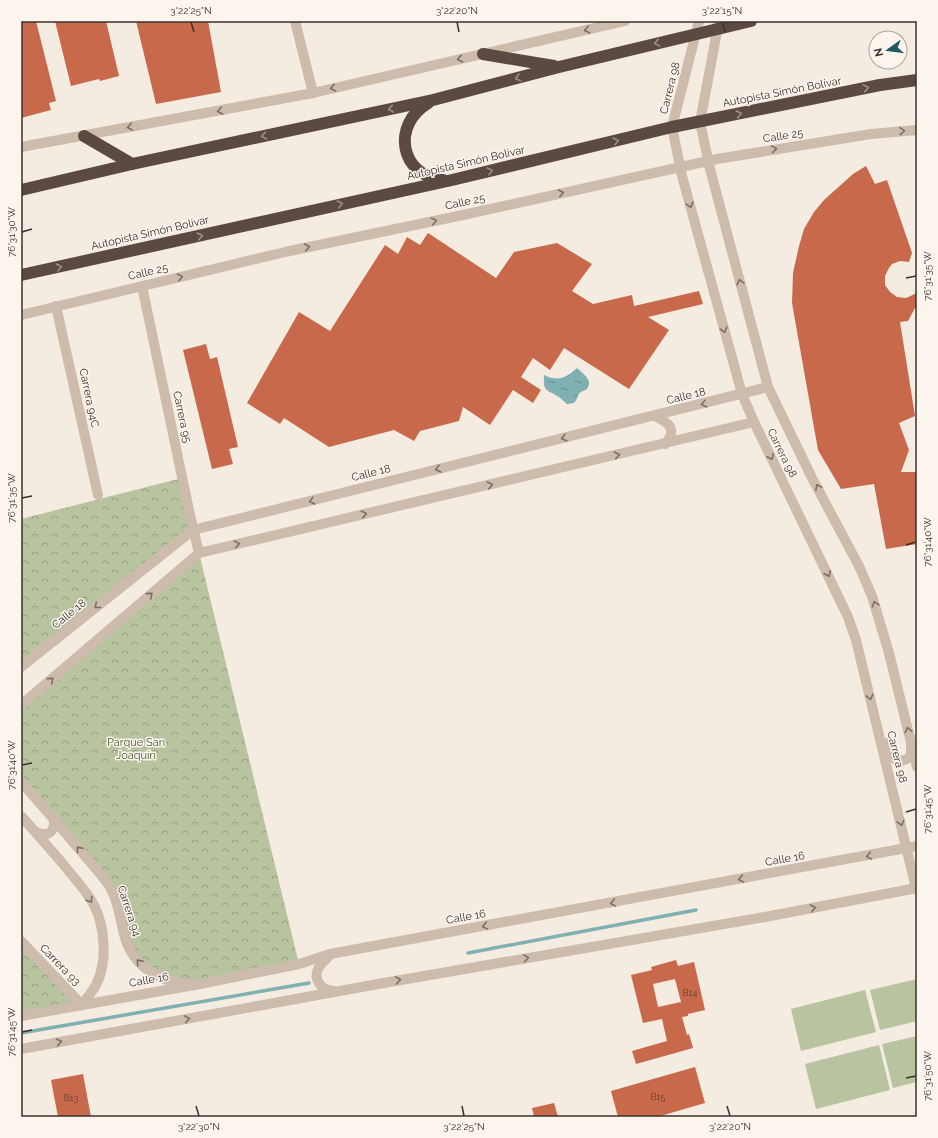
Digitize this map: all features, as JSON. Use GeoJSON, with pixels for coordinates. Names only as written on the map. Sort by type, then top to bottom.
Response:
{"type":"FeatureCollection","features":[{"type":"Feature","properties":{"kind":"highway"},"geometry":{"type":"LineString","coordinates":[[21,190],[132,164],[433,100],[559,67],[696,35],[718,25],[751,21]]}},
{"type":"Feature","properties":{"kind":"highway"},"geometry":{"type":"LineString","coordinates":[[483,54],[559,67]]}},
{"type":"Feature","properties":{"kind":"highway","name":"Autopista Simón Bolívar"},"geometry":{"type":"LineString","coordinates":[[21,275],[452,180],[672,127],[880,85],[917,80]]}},
{"type":"Feature","properties":{"kind":"highway"},"geometry":{"type":"LineString","coordinates":[[433,100],[420,107],[412,115],[405,133],[406,149],[412,163],[422,174],[437,180],[452,180]]}},
{"type":"Feature","properties":{"kind":"highway"},"geometry":{"type":"LineString","coordinates":[[84,136],[132,164]]}},
{"type":"Feature","properties":{"kind":"street"},"geometry":{"type":"LineString","coordinates":[[295,21],[313,93]]}},
{"type":"Feature","properties":{"kind":"street"},"geometry":{"type":"LineString","coordinates":[[21,147],[313,93],[625,21]]}},
{"type":"Feature","properties":{"kind":"street","name":"Carrera 98"},"geometry":{"type":"LineString","coordinates":[[699,21],[672,127],[680,167],[742,394],[848,617],[856,640],[877,724],[912,847],[917,888]]}},
{"type":"Feature","properties":{"kind":"street","name":"Carrera 98"},"geometry":{"type":"LineString","coordinates":[[718,25],[700,122],[708,161],[768,387],[812,478],[859,566],[872,596],[889,653],[917,768]]}},
{"type":"Feature","properties":{"kind":"street","name":"Calle 25"},"geometry":{"type":"LineString","coordinates":[[21,315],[285,252],[463,215],[708,161],[871,134],[917,130]]}},
{"type":"Feature","properties":{"kind":"street","name":"Carrera 95"},"geometry":{"type":"LineString","coordinates":[[142,286],[199,553]]}},
{"type":"Feature","properties":{"kind":"street","name":"Carrera 94C"},"geometry":{"type":"LineString","coordinates":[[56,306],[98,495]]}},
{"type":"Feature","properties":{"kind":"street","name":"Calle 18"},"geometry":{"type":"LineString","coordinates":[[21,667],[193,530],[768,387]]}},
{"type":"Feature","properties":{"kind":"street"},"geometry":{"type":"LineString","coordinates":[[655,416],[670,425],[672,431],[671,437],[665,444]]}},
{"type":"Feature","properties":{"kind":"street"},"geometry":{"type":"LineString","coordinates":[[21,705],[199,553],[754,422]]}},
{"type":"Feature","properties":{"kind":"street"},"geometry":{"type":"LineString","coordinates":[[877,724],[884,728],[890,752],[896,759],[901,761],[909,758],[911,755],[912,745]]}},
{"type":"Feature","properties":{"kind":"street","name":"Carrera 94"},"geometry":{"type":"LineString","coordinates":[[21,782],[53,817],[110,887],[116,902],[124,936],[131,953],[142,966],[156,976],[180,983],[200,984]]}},
{"type":"Feature","properties":{"kind":"street"},"geometry":{"type":"LineString","coordinates":[[21,816],[82,888],[94,905],[101,925],[104,946],[102,964],[97,983],[82,1005]]}},
{"type":"Feature","properties":{"kind":"street"},"geometry":{"type":"LineString","coordinates":[[36,832],[42,835],[48,834],[53,829],[55,823],[53,817]]}},
{"type":"Feature","properties":{"kind":"street","name":"Calle 16"},"geometry":{"type":"LineString","coordinates":[[21,1016],[200,984],[299,964],[330,954],[912,847]]}},
{"type":"Feature","properties":{"kind":"street"},"geometry":{"type":"LineString","coordinates":[[21,1049],[378,984],[757,918],[917,888]]}},
{"type":"Feature","properties":{"kind":"street","name":"Carrera 93"},"geometry":{"type":"LineString","coordinates":[[21,941],[82,1005]]}},
{"type":"Feature","properties":{"kind":"street"},"geometry":{"type":"LineString","coordinates":[[330,954],[326,961],[321,965],[317,973],[318,983],[325,990],[332,991],[378,984]]}},
{"type":"Feature","properties":{"kind":"green space"},"geometry":{"type":"Polygon","coordinates":[[[182,478],[193,530],[21,667],[21,519],[182,478]]]}},
{"type":"Feature","properties":{"kind":"green space","name":"Parque San Joaquín"},"geometry":{"type":"Polygon","coordinates":[[[199,553],[299,964],[200,984],[169,980],[131,953],[110,887],[21,782],[21,705],[199,553]]]}},
{"type":"Feature","properties":{"kind":"green space"},"geometry":{"type":"Polygon","coordinates":[[[21,941],[82,1005],[21,1016],[21,941]]]}},
{"type":"Feature","properties":{"kind":"green space"},"geometry":{"type":"Polygon","coordinates":[[[917,979],[917,1021],[880,1030],[870,990],[917,979]]]}},
{"type":"Feature","properties":{"kind":"green space"},"geometry":{"type":"Polygon","coordinates":[[[865,990],[876,1032],[801,1051],[791,1009],[865,990]]]}},
{"type":"Feature","properties":{"kind":"green space"},"geometry":{"type":"Polygon","coordinates":[[[917,1036],[917,1082],[893,1088],[882,1044],[917,1036]]]}},
{"type":"Feature","properties":{"kind":"green space"},"geometry":{"type":"Polygon","coordinates":[[[879,1045],[890,1090],[816,1109],[805,1064],[879,1045]]]}},
{"type":"Feature","properties":{"kind":"water"},"geometry":{"type":"Polygon","coordinates":[[[577,368],[588,380],[589,386],[578,395],[574,403],[567,404],[545,388],[544,375],[554,378],[562,378],[577,368]]]}},
{"type":"Feature","properties":{"kind":"building"},"geometry":{"type":"Polygon","coordinates":[[[21,21],[36,21],[56,101],[49,103],[51,110],[21,118],[21,21]]]}},
{"type":"Feature","properties":{"kind":"building"},"geometry":{"type":"Polygon","coordinates":[[[55,21],[106,21],[119,76],[71,86],[55,21]]]}},
{"type":"Feature","properties":{"kind":"building"},"geometry":{"type":"Polygon","coordinates":[[[136,21],[208,21],[221,92],[156,104],[136,21]]]}},
{"type":"Feature","properties":{"kind":"building"},"geometry":{"type":"Polygon","coordinates":[[[866,166],[875,184],[887,180],[912,253],[909,262],[900,261],[892,264],[885,276],[885,285],[890,292],[897,297],[906,298],[917,293],[917,307],[908,321],[900,322],[915,416],[899,423],[909,450],[901,472],[917,472],[917,544],[886,549],[874,484],[841,489],[818,450],[792,303],[793,273],[804,229],[814,212],[824,200],[853,174],[866,166]]]}},
{"type":"Feature","properties":{"kind":"building"},"geometry":{"type":"Polygon","coordinates":[[[428,233],[496,278],[514,252],[557,243],[592,264],[572,291],[593,304],[632,295],[634,306],[699,291],[703,304],[648,317],[669,330],[629,389],[564,348],[550,370],[533,358],[521,377],[541,390],[533,403],[513,390],[490,425],[463,407],[459,421],[420,431],[414,441],[394,430],[329,447],[284,418],[280,424],[247,403],[299,312],[330,331],[385,245],[398,254],[407,237],[420,245],[428,233]]]}},
{"type":"Feature","properties":{"kind":"building"},"geometry":{"type":"Polygon","coordinates":[[[206,344],[210,359],[217,357],[238,447],[229,449],[233,464],[212,469],[183,350],[206,344]]]}},
{"type":"Feature","properties":{"kind":"building"},"geometry":{"type":"Polygon","coordinates":[[[676,960],[678,966],[694,962],[705,1010],[682,1017],[687,1035],[689,1034],[693,1048],[636,1064],[632,1051],[667,1041],[662,1019],[643,1023],[631,975],[652,970],[651,967],[676,960]],[[675,979],[653,984],[658,1007],[681,1002],[675,979]]]}},
{"type":"Feature","properties":{"kind":"building"},"geometry":{"type":"Polygon","coordinates":[[[695,1067],[705,1103],[657,1117],[618,1117],[611,1091],[695,1067]]]}},
{"type":"Feature","properties":{"kind":"building"},"geometry":{"type":"Polygon","coordinates":[[[83,1074],[91,1117],[58,1117],[51,1080],[83,1074]]]}},
{"type":"Feature","properties":{"kind":"building"},"geometry":{"type":"Polygon","coordinates":[[[554,1103],[558,1117],[534,1117],[532,1108],[554,1103]]]}},
{"type":"Feature","properties":{"kind":"waterway"},"geometry":{"type":"LineString","coordinates":[[468,953],[696,910]]}},
{"type":"Feature","properties":{"kind":"waterway"},"geometry":{"type":"LineString","coordinates":[[21,1033],[309,983]]}}]}
